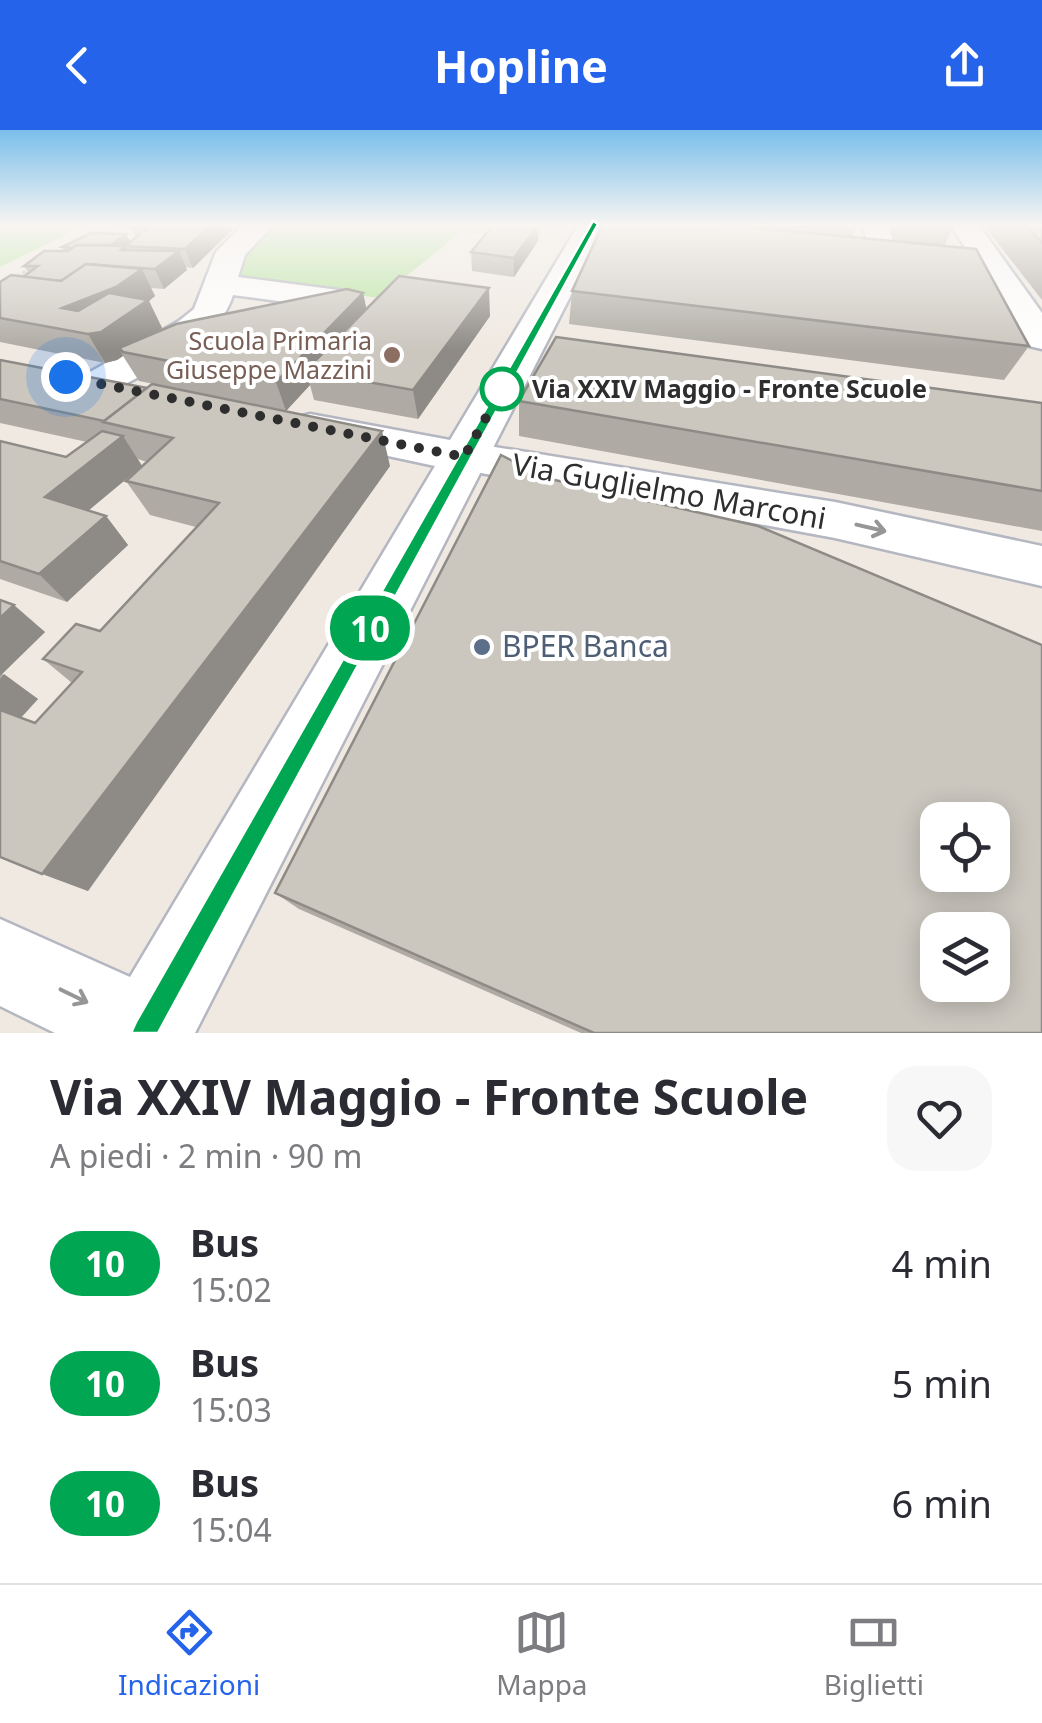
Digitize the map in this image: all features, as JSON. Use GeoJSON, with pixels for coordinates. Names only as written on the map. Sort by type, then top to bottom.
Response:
{"type":"FeatureCollection","features":[{"type":"Feature","properties":{"kind":"street"},"geometry":{"type":"LineString","coordinates":[[192,329],[210,313],[226,266]]}},
{"type":"Feature","properties":{"kind":"street"},"geometry":{"type":"LineString","coordinates":[[0,961],[149,1032],[528,341],[574,266]]}},
{"type":"Feature","properties":{"kind":"street"},"geometry":{"type":"LineString","coordinates":[[986,266],[993,267],[1042,338]]}},
{"type":"Feature","properties":{"kind":"street"},"geometry":{"type":"LineString","coordinates":[[156,395],[83,380],[192,329],[342,299],[220,284]]}},
{"type":"Feature","properties":{"kind":"street"},"geometry":{"type":"LineString","coordinates":[[528,341],[569,346]]}},
{"type":"Feature","properties":{"kind":"street","name":"Via Guglielmo Marconi"},"geometry":{"type":"LineString","coordinates":[[268,418],[464,457],[835,520],[1042,566]]}},
{"type":"Feature","properties":{"kind":"path"},"geometry":{"type":"LineString","coordinates":[[0,286],[34,267]]}},
{"type":"Feature","properties":{"kind":"green space"},"geometry":{"type":"Polygon","coordinates":[[[233,266],[419,266],[379,298],[230,277],[233,266]]]}},
{"type":"Feature","properties":{"kind":"building"},"geometry":{"type":"Polygon","coordinates":[[[38,266],[83,266],[61,281],[23,277],[38,266]]]}},
{"type":"Feature","properties":{"kind":"building"},"geometry":{"type":"Polygon","coordinates":[[[83,266],[142,269],[116,287],[62,308],[78,311],[109,293],[148,300],[101,332],[88,334],[0,318],[0,282],[11,275],[61,281],[83,266]]]}},
{"type":"Feature","properties":{"kind":"building"},"geometry":{"type":"Polygon","coordinates":[[[584,266],[985,266],[1029,346],[572,291],[584,266]]]}},
{"type":"Feature","properties":{"kind":"building"},"geometry":{"type":"Polygon","coordinates":[[[399,276],[489,288],[413,390],[305,371],[399,276]]]}},
{"type":"Feature","properties":{"kind":"building"},"geometry":{"type":"Polygon","coordinates":[[[347,289],[363,293],[276,382],[123,352],[119,348],[176,324],[347,289]]]}},
{"type":"Feature","properties":{"kind":"building"},"geometry":{"type":"Polygon","coordinates":[[[556,337],[1042,403],[1042,491],[519,401],[556,337]]]}},
{"type":"Feature","properties":{"kind":"building"},"geometry":{"type":"Polygon","coordinates":[[[0,360],[147,388],[104,421],[0,399],[0,360]]]}},
{"type":"Feature","properties":{"kind":"building"},"geometry":{"type":"Polygon","coordinates":[[[152,384],[382,431],[42,874],[0,857],[0,710],[35,723],[82,672],[43,659],[76,624],[100,631],[219,503],[126,481],[173,438],[103,422],[152,384]]]}},
{"type":"Feature","properties":{"kind":"building"},"geometry":{"type":"Polygon","coordinates":[[[102,431],[123,436],[45,497],[106,516],[39,574],[0,561],[0,441],[66,457],[102,431]]]}},
{"type":"Feature","properties":{"kind":"building"},"geometry":{"type":"Polygon","coordinates":[[[501,455],[546,478],[758,526],[1042,645],[1042,1033],[594,1033],[275,893],[501,455]]]}},
{"type":"Feature","properties":{"kind":"building"},"geometry":{"type":"Polygon","coordinates":[[[0,600],[14,605],[0,618],[0,600]]]}},
{"type":"Feature","properties":{"kind":"bus line","name":"10"},"geometry":{"type":"LineString","coordinates":[[147,1033],[570,266]]}},
{"type":"Feature","properties":{"kind":"place","name":"Scuola Primaria Giuseppe Mazzini"},"geometry":{"type":"Point","coordinates":[392,355]}},
{"type":"Feature","properties":{"kind":"place","name":"Via XXIV Maggio - Fronte Scuole"},"geometry":{"type":"Point","coordinates":[502,389]}},
{"type":"Feature","properties":{"kind":"place","name":"BPER Banca"},"geometry":{"type":"Point","coordinates":[482,647]}},
{"type":"Feature","properties":{"kind":"route"},"geometry":{"type":"LineString","coordinates":[[66,377],[464,457],[502,389]]}}]}
